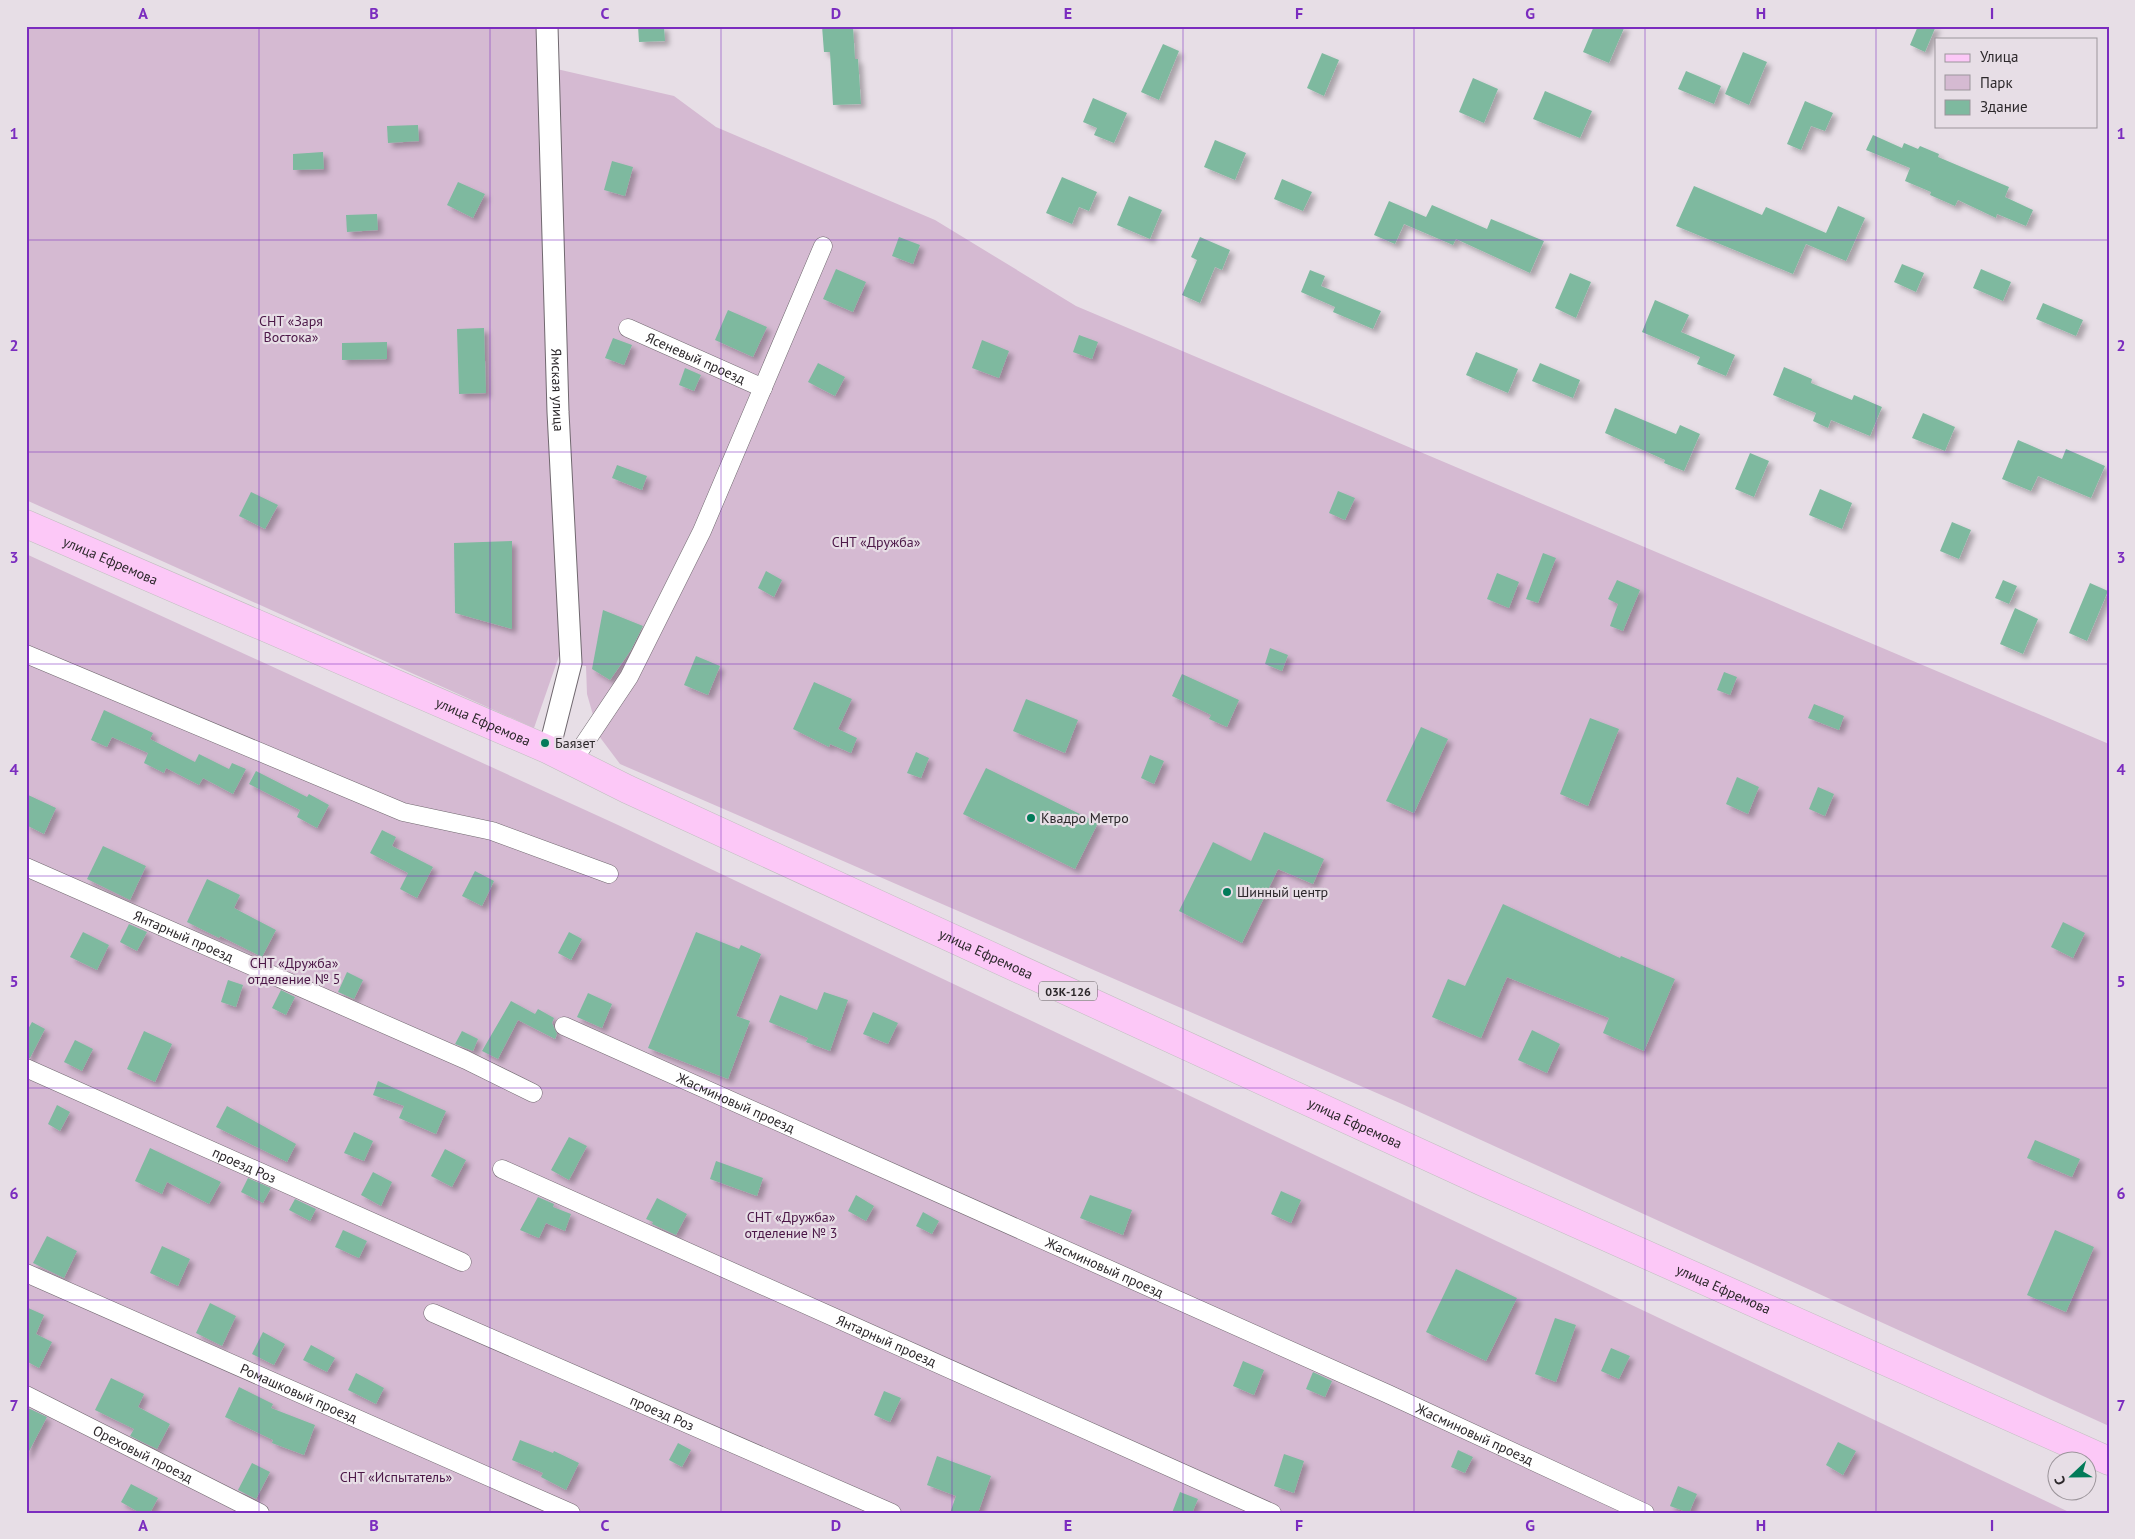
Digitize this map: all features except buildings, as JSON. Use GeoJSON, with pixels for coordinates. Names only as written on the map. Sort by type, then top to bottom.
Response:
{"type":"FeatureCollection","features":[{"type":"Feature","properties":{"kind":"main road","name":"улица Ефремова"},"geometry":{"type":"LineString","coordinates":[[26,524],[561,756],[1464,1173],[2109,1461]]}},
{"type":"Feature","properties":{"kind":"street","name":"Ямская улица"},"geometry":{"type":"LineString","coordinates":[[546,26],[558,403],[571,663],[561,756]]}},
{"type":"Feature","properties":{"kind":"street"},"geometry":{"type":"LineString","coordinates":[[561,756],[629,678],[702,531],[823,246]]}},
{"type":"Feature","properties":{"kind":"street","name":"Ясеневый проезд"},"geometry":{"type":"LineString","coordinates":[[628,328],[763,388]]}},
{"type":"Feature","properties":{"kind":"street"},"geometry":{"type":"LineString","coordinates":[[26,654],[403,812],[492,831],[609,874]]}},
{"type":"Feature","properties":{"kind":"street","name":"Янтарный проезд"},"geometry":{"type":"LineString","coordinates":[[26,867],[457,1056],[533,1093]]}},
{"type":"Feature","properties":{"kind":"street","name":"Жасминовый проезд"},"geometry":{"type":"LineString","coordinates":[[564,1026],[1379,1390],[1645,1513]]}},
{"type":"Feature","properties":{"kind":"street","name":"проезд Роз"},"geometry":{"type":"LineString","coordinates":[[26,1068],[462,1262]]}},
{"type":"Feature","properties":{"kind":"street","name":"Янтарный проезд"},"geometry":{"type":"LineString","coordinates":[[502,1169],[1272,1513]]}},
{"type":"Feature","properties":{"kind":"street","name":"Ромашковый проезд"},"geometry":{"type":"LineString","coordinates":[[26,1273],[570,1513]]}},
{"type":"Feature","properties":{"kind":"street","name":"проезд Роз"},"geometry":{"type":"LineString","coordinates":[[433,1313],[892,1513]]}},
{"type":"Feature","properties":{"kind":"street","name":"Ореховый проезд"},"geometry":{"type":"LineString","coordinates":[[26,1395],[260,1513]]}},
{"type":"Feature","properties":{"kind":"green space","name":"СНТ «Дружба»"},"geometry":{"type":"Polygon","coordinates":[[[26,26],[547,26],[548,67],[674,96],[716,127],[935,220],[1076,306],[2109,744],[2109,1426],[1402,1104],[620,764],[599,736],[587,694],[586,666],[574,664],[558,412],[560,653],[534,728],[26,500],[26,26]]]}},
{"type":"Feature","properties":{"kind":"green space"},"geometry":{"type":"Polygon","coordinates":[[[26,554],[618,825],[2071,1513],[26,1513],[26,554]]]}},
{"type":"Feature","properties":{"kind":"place","name":"Баязет"},"geometry":{"type":"Point","coordinates":[545,743]}},
{"type":"Feature","properties":{"kind":"place","name":"Квадро Метро"},"geometry":{"type":"Point","coordinates":[1031,818]}},
{"type":"Feature","properties":{"kind":"place","name":"Шинный центр"},"geometry":{"type":"Point","coordinates":[1227,892]}},
{"type":"Feature","properties":{"kind":"park label","name":"СНТ «Заря Востока»"},"geometry":{"type":"Point","coordinates":[291,330]}},
{"type":"Feature","properties":{"kind":"park label","name":"СНТ «Дружба» отделение № 5"},"geometry":{"type":"Point","coordinates":[294,972]}},
{"type":"Feature","properties":{"kind":"park label","name":"СНТ «Дружба» отделение № 3"},"geometry":{"type":"Point","coordinates":[791,1226]}},
{"type":"Feature","properties":{"kind":"park label","name":"СНТ «Испытатель»"},"geometry":{"type":"Point","coordinates":[396,1477]}}]}
